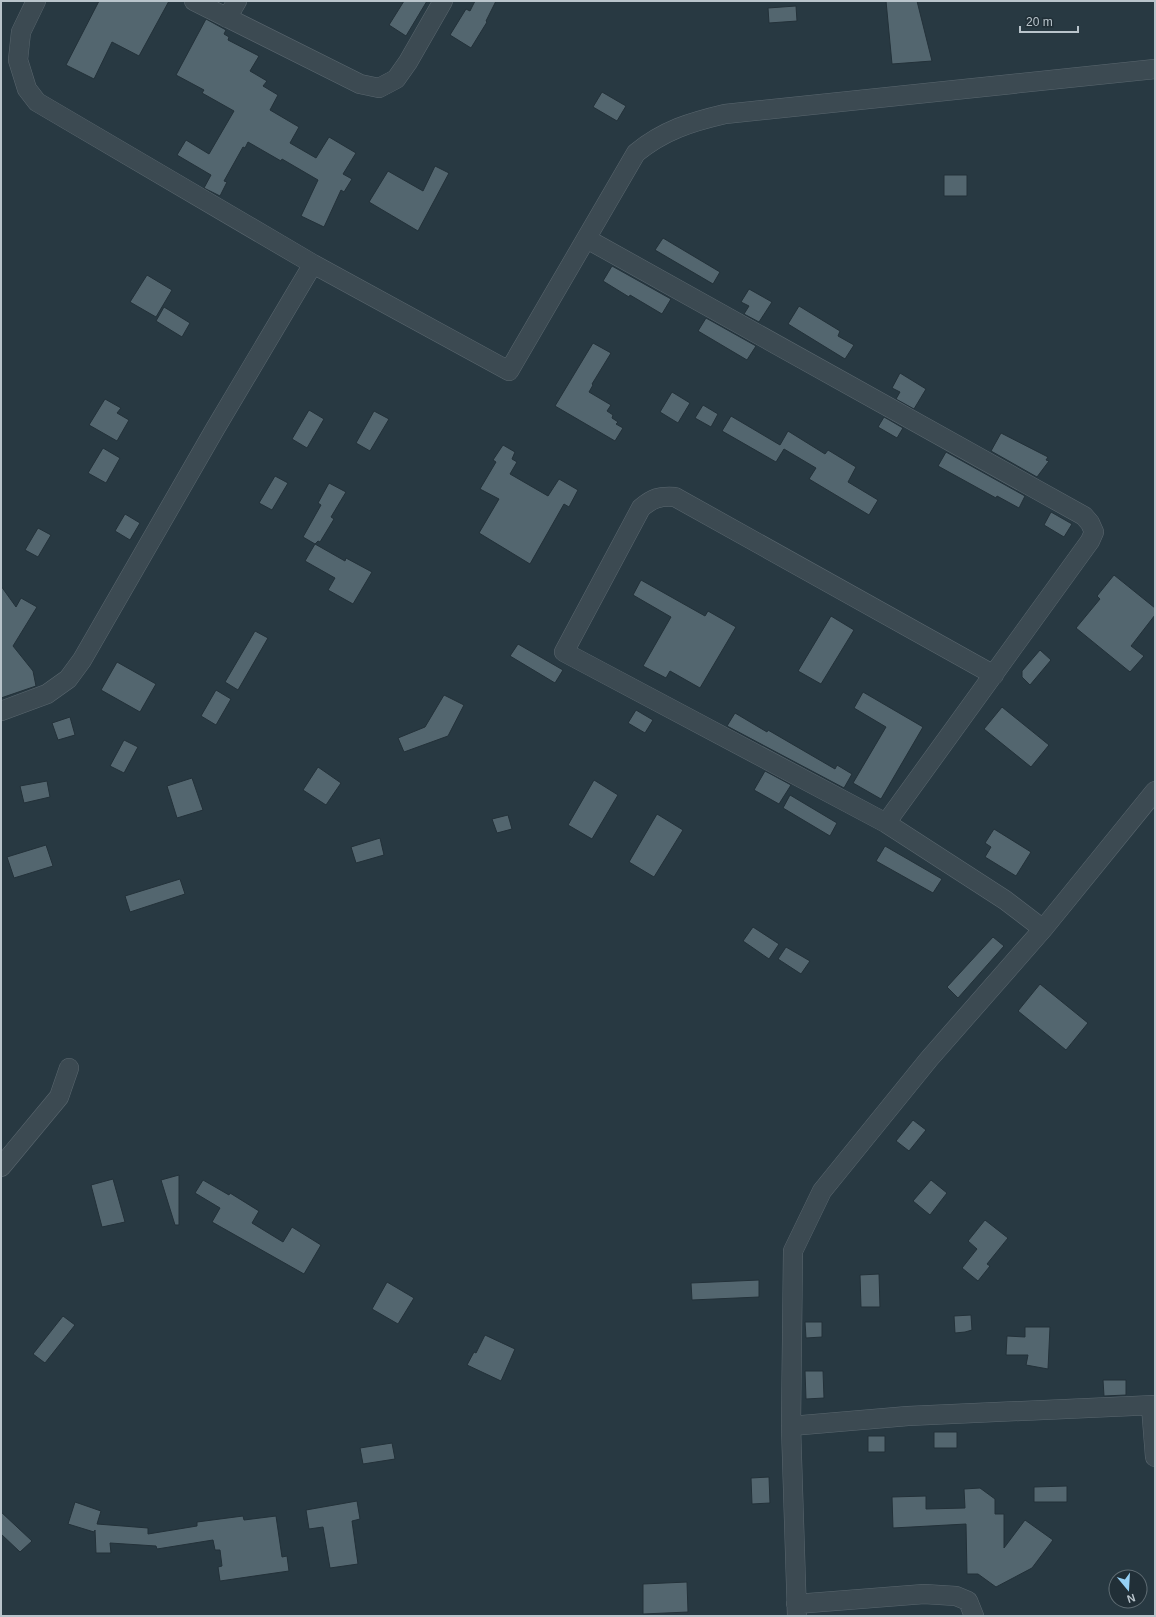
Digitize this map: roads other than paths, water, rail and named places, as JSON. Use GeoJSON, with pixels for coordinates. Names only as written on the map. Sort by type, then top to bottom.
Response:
{"type":"FeatureCollection","features":[{"type":"Feature","properties":{"kind":"street"},"geometry":{"type":"LineString","coordinates":[[36,1],[22,32],[18,60],[27,89],[37,102],[313,264],[509,371],[636,153],[651,140],[668,131],[703,119],[733,113],[1155,69]]}},
{"type":"Feature","properties":{"kind":"street"},"geometry":{"type":"LineString","coordinates":[[194,1],[360,84],[379,88],[396,79],[408,62],[443,1]]}},
{"type":"Feature","properties":{"kind":"street"},"geometry":{"type":"LineString","coordinates":[[227,18],[237,1]]}},
{"type":"Feature","properties":{"kind":"street"},"geometry":{"type":"LineString","coordinates":[[587,239],[1084,516],[1090,523],[1094,532],[1090,541],[886,823]]}},
{"type":"Feature","properties":{"kind":"street"},"geometry":{"type":"LineString","coordinates":[[1,711],[47,694],[68,679],[82,660],[215,429],[313,264]]}},
{"type":"Feature","properties":{"kind":"street"},"geometry":{"type":"LineString","coordinates":[[994,675],[675,497],[662,496],[650,500],[641,508],[564,652],[886,823],[1005,900],[1042,929]]}},
{"type":"Feature","properties":{"kind":"street"},"geometry":{"type":"LineString","coordinates":[[974,1616],[968,1601],[956,1596],[924,1594],[797,1610],[791,1426],[793,1250],[822,1191],[929,1059],[1042,929],[1155,791]]}},
{"type":"Feature","properties":{"kind":"street"},"geometry":{"type":"LineString","coordinates":[[1,1167],[59,1097],[69,1068]]}},
{"type":"Feature","properties":{"kind":"street"},"geometry":{"type":"LineString","coordinates":[[791,1426],[908,1416],[1153,1406],[1155,1457]]}}]}
